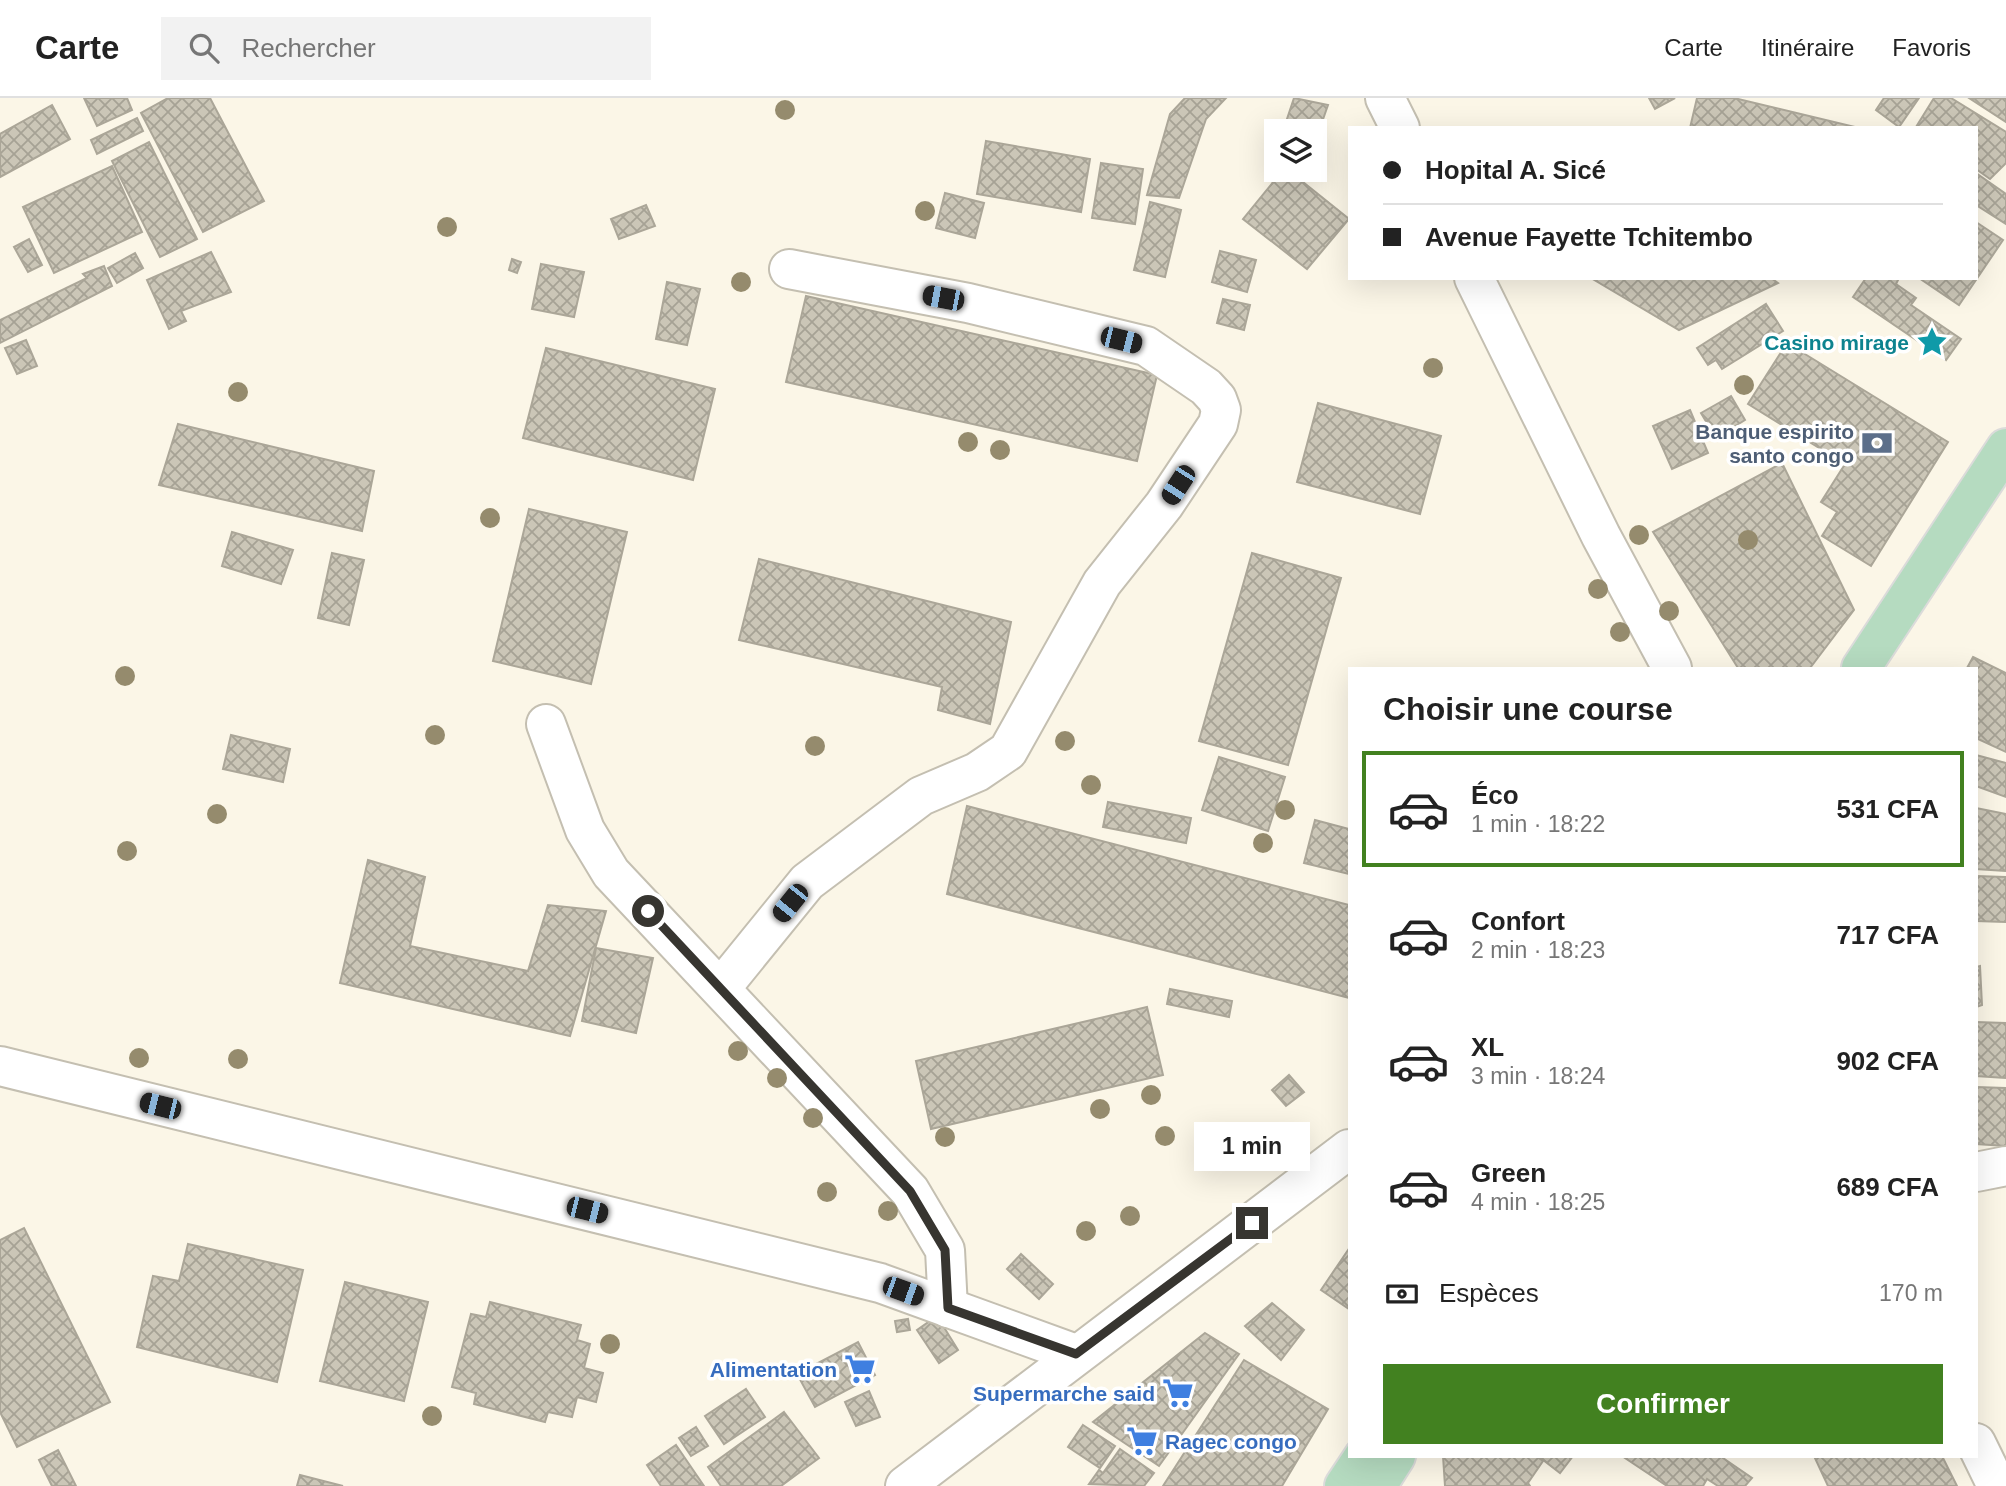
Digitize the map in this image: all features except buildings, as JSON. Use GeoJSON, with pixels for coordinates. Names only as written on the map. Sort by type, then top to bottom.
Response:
{"type":"FeatureCollection","features":[{"type":"Feature","properties":{"kind":"main road"},"geometry":{"type":"LineString","coordinates":[[1862,667],[2006,448]]}},
{"type":"Feature","properties":{"kind":"main road"},"geometry":{"type":"LineString","coordinates":[[1891,667],[2006,491]]}},
{"type":"Feature","properties":{"kind":"main road"},"geometry":{"type":"LineString","coordinates":[[1344,1486],[1363,1458]]}},
{"type":"Feature","properties":{"kind":"main road"},"geometry":{"type":"LineString","coordinates":[[1377,1486],[1395,1458]]}},
{"type":"Feature","properties":{"kind":"street"},"geometry":{"type":"LineString","coordinates":[[1385,98],[1399,126]]}},
{"type":"Feature","properties":{"kind":"street"},"geometry":{"type":"LineString","coordinates":[[721,988],[807,882],[921,796],[977,772],[1008,751],[1102,583],[1164,505],[1218,424],[1222,410],[1217,399],[1206,387],[1146,346],[968,303],[789,269]]}},
{"type":"Feature","properties":{"kind":"street"},"geometry":{"type":"LineString","coordinates":[[1475,280],[1601,536],[1671,667]]}},
{"type":"Feature","properties":{"kind":"street"},"geometry":{"type":"LineString","coordinates":[[546,724],[585,830],[611,873],[910,1191],[945,1250],[948,1308]]}},
{"type":"Feature","properties":{"kind":"street"},"geometry":{"type":"LineString","coordinates":[[0,1066],[880,1283],[1076,1354]]}},
{"type":"Feature","properties":{"kind":"street"},"geometry":{"type":"LineString","coordinates":[[905,1486],[1076,1354],[1346,1153]]}},
{"type":"Feature","properties":{"kind":"street"},"geometry":{"type":"LineString","coordinates":[[1978,1172],[2006,1166]]}},
{"type":"Feature","properties":{"kind":"street"},"geometry":{"type":"LineString","coordinates":[[1978,1447],[1997,1486]]}},
{"type":"Feature","properties":{"kind":"place","name":"Casino mirage"},"geometry":{"type":"Point","coordinates":[1932,342]}},
{"type":"Feature","properties":{"kind":"place","name":"Banque espirito santo congo"},"geometry":{"type":"Point","coordinates":[1877,443]}},
{"type":"Feature","properties":{"kind":"place","name":"Alimentation"},"geometry":{"type":"Point","coordinates":[860,1369]}},
{"type":"Feature","properties":{"kind":"place","name":"Supermarche said"},"geometry":{"type":"Point","coordinates":[1178,1393]}},
{"type":"Feature","properties":{"kind":"place","name":"Ragec congo"},"geometry":{"type":"Point","coordinates":[1142,1441]}},
{"type":"Feature","properties":{"kind":"route"},"geometry":{"type":"LineString","coordinates":[[648,911],[910,1191],[945,1250],[948,1308],[1076,1354],[1252,1223]]}}]}
